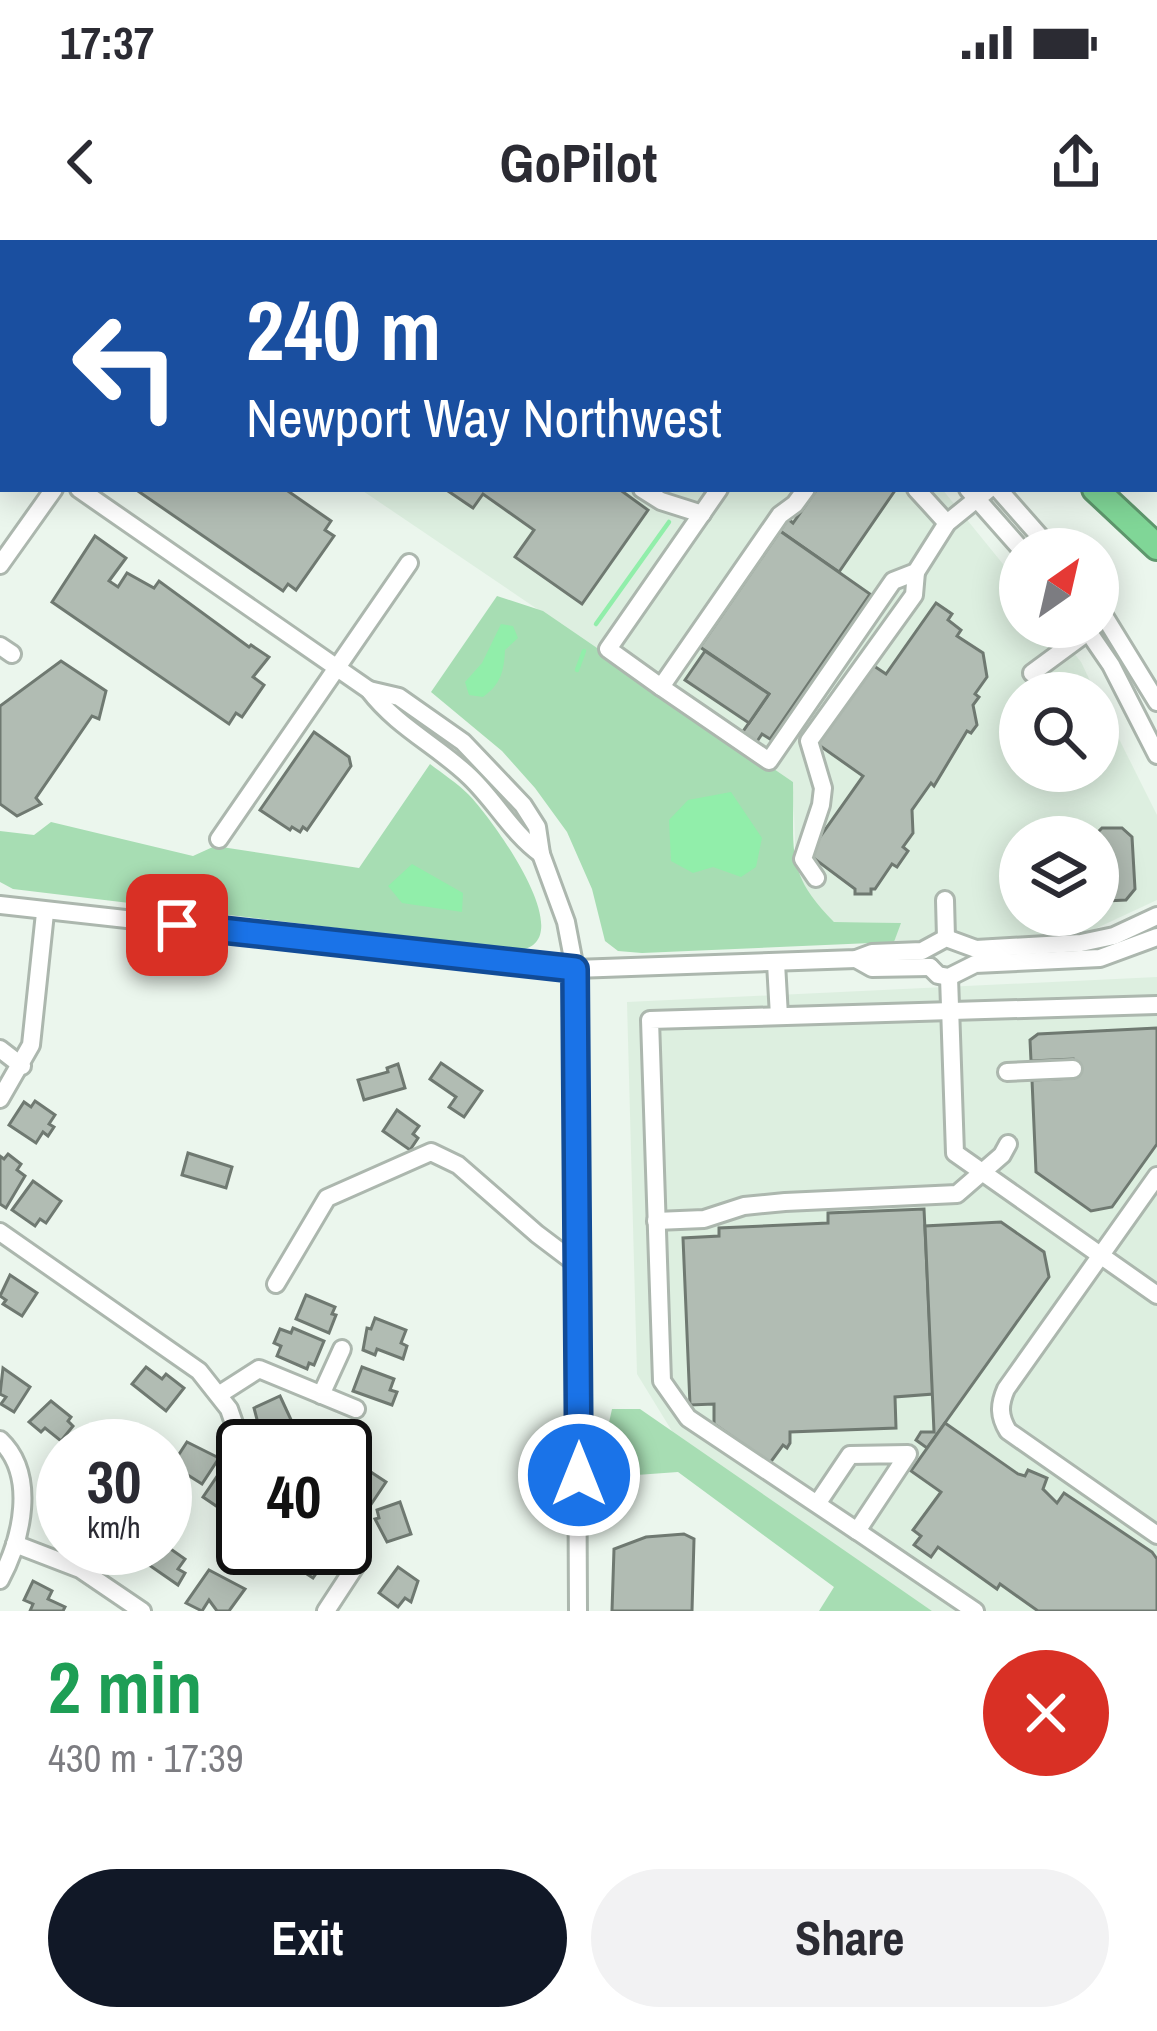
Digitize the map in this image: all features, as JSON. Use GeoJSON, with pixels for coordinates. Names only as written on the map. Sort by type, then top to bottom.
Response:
{"type":"FeatureCollection","features":[{"type":"Feature","properties":{"kind":"highway"},"geometry":{"type":"LineString","coordinates":[[1098,492],[1157,547]]}},
{"type":"Feature","properties":{"kind":"street"},"geometry":{"type":"LineString","coordinates":[[0,566],[52,492]]}},
{"type":"Feature","properties":{"kind":"street"},"geometry":{"type":"LineString","coordinates":[[83,492],[369,690],[399,697],[478,755],[537,826],[541,854],[563,909],[575,969],[578,1611]]}},
{"type":"Feature","properties":{"kind":"street"},"geometry":{"type":"LineString","coordinates":[[647,492],[702,514]]}},
{"type":"Feature","properties":{"kind":"street"},"geometry":{"type":"LineString","coordinates":[[717,492],[608,650],[770,760],[893,581],[916,572]]}},
{"type":"Feature","properties":{"kind":"street"},"geometry":{"type":"LineString","coordinates":[[662,687],[780,515],[804,492]]}},
{"type":"Feature","properties":{"kind":"street"},"geometry":{"type":"LineString","coordinates":[[912,492],[947,523]]}},
{"type":"Feature","properties":{"kind":"street"},"geometry":{"type":"LineString","coordinates":[[816,878],[803,859],[823,788],[809,741],[885,629],[896,623],[914,595],[916,572],[947,523],[983,492]]}},
{"type":"Feature","properties":{"kind":"street"},"geometry":{"type":"LineString","coordinates":[[983,492],[1007,528]]}},
{"type":"Feature","properties":{"kind":"street"},"geometry":{"type":"LineString","coordinates":[[983,492],[1026,528]]}},
{"type":"Feature","properties":{"kind":"street"},"geometry":{"type":"LineString","coordinates":[[219,839],[409,563]]}},
{"type":"Feature","properties":{"kind":"street"},"geometry":{"type":"LineString","coordinates":[[1119,641],[1157,702]]}},
{"type":"Feature","properties":{"kind":"street"},"geometry":{"type":"LineString","coordinates":[[1032,672],[1063,648]]}},
{"type":"Feature","properties":{"kind":"street"},"geometry":{"type":"LineString","coordinates":[[1098,648],[1157,755]]}},
{"type":"Feature","properties":{"kind":"street"},"geometry":{"type":"LineString","coordinates":[[945,900],[936,951],[938,975],[975,964],[1100,958],[1157,937]]}},
{"type":"Feature","properties":{"kind":"street"},"geometry":{"type":"LineString","coordinates":[[0,905],[575,969],[856,959],[872,953],[964,946],[985,949],[1093,941],[1157,916]]}},
{"type":"Feature","properties":{"kind":"street"},"geometry":{"type":"LineString","coordinates":[[0,1100],[22,1066],[35,1024],[45,913]]}},
{"type":"Feature","properties":{"kind":"street"},"geometry":{"type":"LineString","coordinates":[[964,946],[968,957],[957,973],[950,1011],[955,1153],[1157,1295]]}},
{"type":"Feature","properties":{"kind":"street"},"geometry":{"type":"LineString","coordinates":[[776,963],[778,1016]]}},
{"type":"Feature","properties":{"kind":"street"},"geometry":{"type":"LineString","coordinates":[[975,1611],[688,1418],[662,1382],[650,1020],[1157,1005]]}},
{"type":"Feature","properties":{"kind":"street"},"geometry":{"type":"LineString","coordinates":[[0,1049],[22,1066]]}},
{"type":"Feature","properties":{"kind":"street"},"geometry":{"type":"LineString","coordinates":[[1007,1072],[1073,1070]]}},
{"type":"Feature","properties":{"kind":"street"},"geometry":{"type":"LineString","coordinates":[[656,1221],[704,1219],[744,1205],[957,1194],[1008,1144]]}},
{"type":"Feature","properties":{"kind":"street"},"geometry":{"type":"LineString","coordinates":[[276,1284],[327,1198],[430,1152],[458,1165],[578,1265]]}},
{"type":"Feature","properties":{"kind":"street"},"geometry":{"type":"LineString","coordinates":[[1156,1533],[1008,1431],[1001,1420],[1000,1403],[1157,1176]]}},
{"type":"Feature","properties":{"kind":"street"},"geometry":{"type":"LineString","coordinates":[[0,1232],[199,1371],[220,1394],[230,1419]]}},
{"type":"Feature","properties":{"kind":"street"},"geometry":{"type":"LineString","coordinates":[[321,1395],[342,1349]]}},
{"type":"Feature","properties":{"kind":"street"},"geometry":{"type":"LineString","coordinates":[[220,1394],[259,1369],[356,1409]]}},
{"type":"Feature","properties":{"kind":"street"},"geometry":{"type":"LineString","coordinates":[[0,1440],[20,1470],[21,1506],[15,1544],[0,1580]]}},
{"type":"Feature","properties":{"kind":"street"},"geometry":{"type":"LineString","coordinates":[[817,1504],[850,1455],[908,1454],[857,1531]]}},
{"type":"Feature","properties":{"kind":"street"},"geometry":{"type":"LineString","coordinates":[[579,1500],[612,1499]]}},
{"type":"Feature","properties":{"kind":"street"},"geometry":{"type":"LineString","coordinates":[[15,1544],[80,1569],[142,1611]]}},
{"type":"Feature","properties":{"kind":"street"},"geometry":{"type":"LineString","coordinates":[[326,1611],[351,1575]]}},
{"type":"Feature","properties":{"kind":"shaded area"},"geometry":{"type":"Polygon","coordinates":[[[364,492],[944,492],[999,559],[999,648],[1070,648],[1086,672],[999,672],[999,792],[1119,792],[1119,739],[1157,815],[1157,900],[1119,918],[1119,816],[999,816],[999,936],[1036,936],[894,942],[900,923],[834,922],[796,874],[793,782],[364,492]]]}},
{"type":"Feature","properties":{"kind":"shaded area"},"geometry":{"type":"Polygon","coordinates":[[[497,596],[543,611],[793,782],[793,842],[806,888],[834,922],[901,923],[894,942],[642,953],[618,951],[605,941],[592,889],[567,832],[502,751],[431,692],[497,596]]]}},
{"type":"Feature","properties":{"kind":"shaded area"},"geometry":{"type":"Polygon","coordinates":[[[501,624],[513,626],[518,638],[505,650],[494,687],[483,697],[469,695],[465,682],[482,663],[501,624]]]}},
{"type":"Feature","properties":{"kind":"shaded area"},"geometry":{"type":"Polygon","coordinates":[[[430,764],[468,794],[511,851],[537,903],[541,925],[536,942],[519,950],[13,889],[0,882],[0,831],[34,835],[51,822],[193,856],[215,846],[359,868],[430,764]]]}},
{"type":"Feature","properties":{"kind":"shaded area"},"geometry":{"type":"Polygon","coordinates":[[[731,792],[762,838],[756,867],[741,877],[713,867],[693,873],[671,861],[669,820],[688,800],[731,792]]]}},
{"type":"Feature","properties":{"kind":"shaded area"},"geometry":{"type":"Polygon","coordinates":[[[412,864],[463,893],[462,912],[402,903],[388,886],[412,864]]]}},
{"type":"Feature","properties":{"kind":"shaded area"},"geometry":{"type":"Polygon","coordinates":[[[1157,977],[1157,1611],[932,1611],[675,1436],[637,1374],[627,1002],[1157,977]]]}},
{"type":"Feature","properties":{"kind":"shaded area"},"geometry":{"type":"Polygon","coordinates":[[[612,1409],[640,1409],[932,1611],[819,1611],[834,1587],[678,1472],[609,1477],[605,1441],[612,1409]]]}},
{"type":"Feature","properties":{"kind":"building"},"geometry":{"type":"Polygon","coordinates":[[[139,492],[289,492],[331,521],[325,530],[334,536],[296,590],[288,584],[283,591],[139,492]]]}},
{"type":"Feature","properties":{"kind":"building"},"geometry":{"type":"Polygon","coordinates":[[[449,492],[623,492],[648,510],[582,604],[515,557],[534,530],[483,494],[473,508],[449,492]]]}},
{"type":"Feature","properties":{"kind":"building"},"geometry":{"type":"Polygon","coordinates":[[[815,492],[894,492],[839,572],[780,531],[788,519],[793,523],[815,492]]]}},
{"type":"Feature","properties":{"kind":"building"},"geometry":{"type":"Polygon","coordinates":[[[780,531],[870,594],[770,739],[762,734],[756,743],[742,733],[769,694],[700,647],[780,531]]]}},
{"type":"Feature","properties":{"kind":"building"},"geometry":{"type":"Polygon","coordinates":[[[95,536],[126,558],[109,581],[118,587],[127,573],[154,588],[159,581],[269,657],[253,677],[264,685],[242,717],[236,713],[229,724],[52,602],[95,536]]]}},
{"type":"Feature","properties":{"kind":"building"},"geometry":{"type":"Polygon","coordinates":[[[936,603],[952,614],[948,620],[961,630],[957,636],[983,653],[987,677],[975,694],[979,697],[973,705],[977,725],[971,733],[967,731],[934,786],[931,783],[912,810],[913,833],[897,867],[892,864],[871,894],[855,894],[855,889],[808,854],[863,776],[816,743],[871,664],[886,674],[936,603]]]}},
{"type":"Feature","properties":{"kind":"building"},"geometry":{"type":"Polygon","coordinates":[[[705,651],[769,694],[749,723],[685,680],[705,651]]]}},
{"type":"Feature","properties":{"kind":"building"},"geometry":{"type":"Polygon","coordinates":[[[61,661],[106,691],[99,719],[92,716],[36,798],[41,804],[17,816],[0,804],[0,706],[61,661]]]}},
{"type":"Feature","properties":{"kind":"building"},"geometry":{"type":"Polygon","coordinates":[[[314,732],[349,757],[351,766],[307,830],[303,827],[300,832],[260,810],[314,732]]]}},
{"type":"Feature","properties":{"kind":"building"},"geometry":{"type":"Polygon","coordinates":[[[1119,828],[1132,837],[1135,889],[1126,900],[1119,900],[1119,828]]]}},
{"type":"Feature","properties":{"kind":"building"},"geometry":{"type":"Polygon","coordinates":[[[1157,1028],[1157,1144],[1112,1207],[1091,1211],[1036,1172],[1032,1080],[1073,1078],[1073,1059],[1031,1061],[1030,1040],[1038,1034],[1157,1028]]]}},
{"type":"Feature","properties":{"kind":"building"},"geometry":{"type":"Polygon","coordinates":[[[441,1063],[482,1091],[464,1117],[449,1107],[456,1097],[430,1079],[441,1063]]]}},
{"type":"Feature","properties":{"kind":"building"},"geometry":{"type":"Polygon","coordinates":[[[398,1064],[405,1088],[364,1100],[358,1080],[388,1072],[387,1068],[398,1064]]]}},
{"type":"Feature","properties":{"kind":"building"},"geometry":{"type":"Polygon","coordinates":[[[35,1101],[55,1115],[48,1136],[43,1132],[36,1143],[9,1125],[24,1102],[31,1107],[35,1101]]]}},
{"type":"Feature","properties":{"kind":"building"},"geometry":{"type":"Polygon","coordinates":[[[397,1110],[419,1126],[410,1150],[383,1131],[397,1110]]]}},
{"type":"Feature","properties":{"kind":"building"},"geometry":{"type":"Polygon","coordinates":[[[188,1153],[232,1167],[226,1188],[182,1175],[188,1153]]]}},
{"type":"Feature","properties":{"kind":"building"},"geometry":{"type":"Polygon","coordinates":[[[8,1154],[21,1164],[17,1170],[25,1176],[6,1208],[0,1204],[0,1156],[4,1159],[8,1154]]]}},
{"type":"Feature","properties":{"kind":"building"},"geometry":{"type":"Polygon","coordinates":[[[33,1181],[61,1201],[46,1223],[40,1219],[35,1226],[12,1210],[33,1181]]]}},
{"type":"Feature","properties":{"kind":"building"},"geometry":{"type":"Polygon","coordinates":[[[924,1209],[933,1394],[895,1397],[896,1428],[790,1432],[787,1448],[783,1445],[770,1463],[714,1424],[714,1404],[690,1405],[683,1238],[719,1236],[719,1228],[828,1223],[828,1213],[924,1209]]]}},
{"type":"Feature","properties":{"kind":"building"},"geometry":{"type":"Polygon","coordinates":[[[1001,1222],[1044,1252],[1049,1277],[927,1448],[916,1440],[921,1432],[934,1432],[925,1226],[1001,1222]]]}},
{"type":"Feature","properties":{"kind":"building"},"geometry":{"type":"Polygon","coordinates":[[[10,1275],[37,1293],[22,1316],[3,1304],[6,1300],[0,1296],[10,1275]]]}},
{"type":"Feature","properties":{"kind":"building"},"geometry":{"type":"Polygon","coordinates":[[[306,1295],[335,1307],[329,1333],[296,1319],[306,1295]]]}},
{"type":"Feature","properties":{"kind":"building"},"geometry":{"type":"Polygon","coordinates":[[[375,1318],[406,1330],[401,1343],[407,1346],[403,1359],[377,1349],[375,1355],[363,1350],[367,1328],[371,1329],[375,1318]]]}},
{"type":"Feature","properties":{"kind":"building"},"geometry":{"type":"Polygon","coordinates":[[[293,1328],[324,1341],[314,1365],[309,1363],[307,1369],[277,1356],[281,1346],[274,1343],[280,1329],[291,1333],[293,1328]]]}},
{"type":"Feature","properties":{"kind":"building"},"geometry":{"type":"Polygon","coordinates":[[[146,1367],[184,1388],[166,1411],[132,1384],[146,1367]]]}},
{"type":"Feature","properties":{"kind":"building"},"geometry":{"type":"Polygon","coordinates":[[[362,1367],[394,1379],[390,1390],[397,1392],[392,1405],[353,1391],[362,1367]]]}},
{"type":"Feature","properties":{"kind":"building"},"geometry":{"type":"Polygon","coordinates":[[[3,1368],[30,1387],[14,1412],[1,1404],[6,1397],[0,1394],[3,1368]]]}},
{"type":"Feature","properties":{"kind":"building"},"geometry":{"type":"Polygon","coordinates":[[[280,1396],[291,1419],[257,1419],[254,1408],[280,1396]]]}},
{"type":"Feature","properties":{"kind":"building"},"geometry":{"type":"Polygon","coordinates":[[[51,1401],[71,1417],[36,1419],[36,1428],[29,1422],[51,1401]]]}},
{"type":"Feature","properties":{"kind":"building"},"geometry":{"type":"Polygon","coordinates":[[[945,1423],[1018,1474],[1025,1476],[1028,1470],[1047,1478],[1043,1489],[1057,1503],[1064,1493],[1152,1552],[1157,1559],[1157,1611],[1038,1611],[938,1547],[931,1557],[914,1545],[921,1536],[913,1530],[941,1492],[911,1471],[945,1423]]]}},
{"type":"Feature","properties":{"kind":"building"},"geometry":{"type":"Polygon","coordinates":[[[192,1444],[216,1456],[202,1484],[192,1478],[192,1444]]]}},
{"type":"Feature","properties":{"kind":"building"},"geometry":{"type":"Polygon","coordinates":[[[372,1473],[386,1482],[372,1503],[372,1473]]]}},
{"type":"Feature","properties":{"kind":"building"},"geometry":{"type":"Polygon","coordinates":[[[216,1478],[216,1506],[203,1497],[216,1478]]]}},
{"type":"Feature","properties":{"kind":"building"},"geometry":{"type":"Polygon","coordinates":[[[400,1502],[411,1534],[387,1542],[375,1519],[379,1518],[377,1510],[400,1502]]]}},
{"type":"Feature","properties":{"kind":"building"},"geometry":{"type":"Polygon","coordinates":[[[684,1534],[694,1539],[692,1611],[612,1611],[614,1549],[646,1537],[684,1534]]]}},
{"type":"Feature","properties":{"kind":"building"},"geometry":{"type":"Polygon","coordinates":[[[398,1567],[418,1581],[411,1602],[405,1598],[398,1607],[379,1593],[398,1567]]]}},
{"type":"Feature","properties":{"kind":"building"},"geometry":{"type":"Polygon","coordinates":[[[209,1570],[245,1589],[229,1611],[217,1611],[209,1600],[202,1611],[186,1603],[209,1570]]]}},
{"type":"Feature","properties":{"kind":"building"},"geometry":{"type":"Polygon","coordinates":[[[164,1575],[184,1575],[178,1585],[164,1575]]]}},
{"type":"Feature","properties":{"kind":"building"},"geometry":{"type":"Polygon","coordinates":[[[33,1581],[52,1591],[48,1599],[65,1607],[63,1611],[30,1611],[33,1604],[24,1600],[33,1581]]]}},
{"type":"Feature","properties":{"kind":"waterway"},"geometry":{"type":"LineString","coordinates":[[596,624],[669,522]]}},
{"type":"Feature","properties":{"kind":"waterway"},"geometry":{"type":"LineString","coordinates":[[577,670],[584,651]]}},
{"type":"Feature","properties":{"kind":"route"},"geometry":{"type":"LineString","coordinates":[[177,925],[575,969],[579,1475]]}}]}
